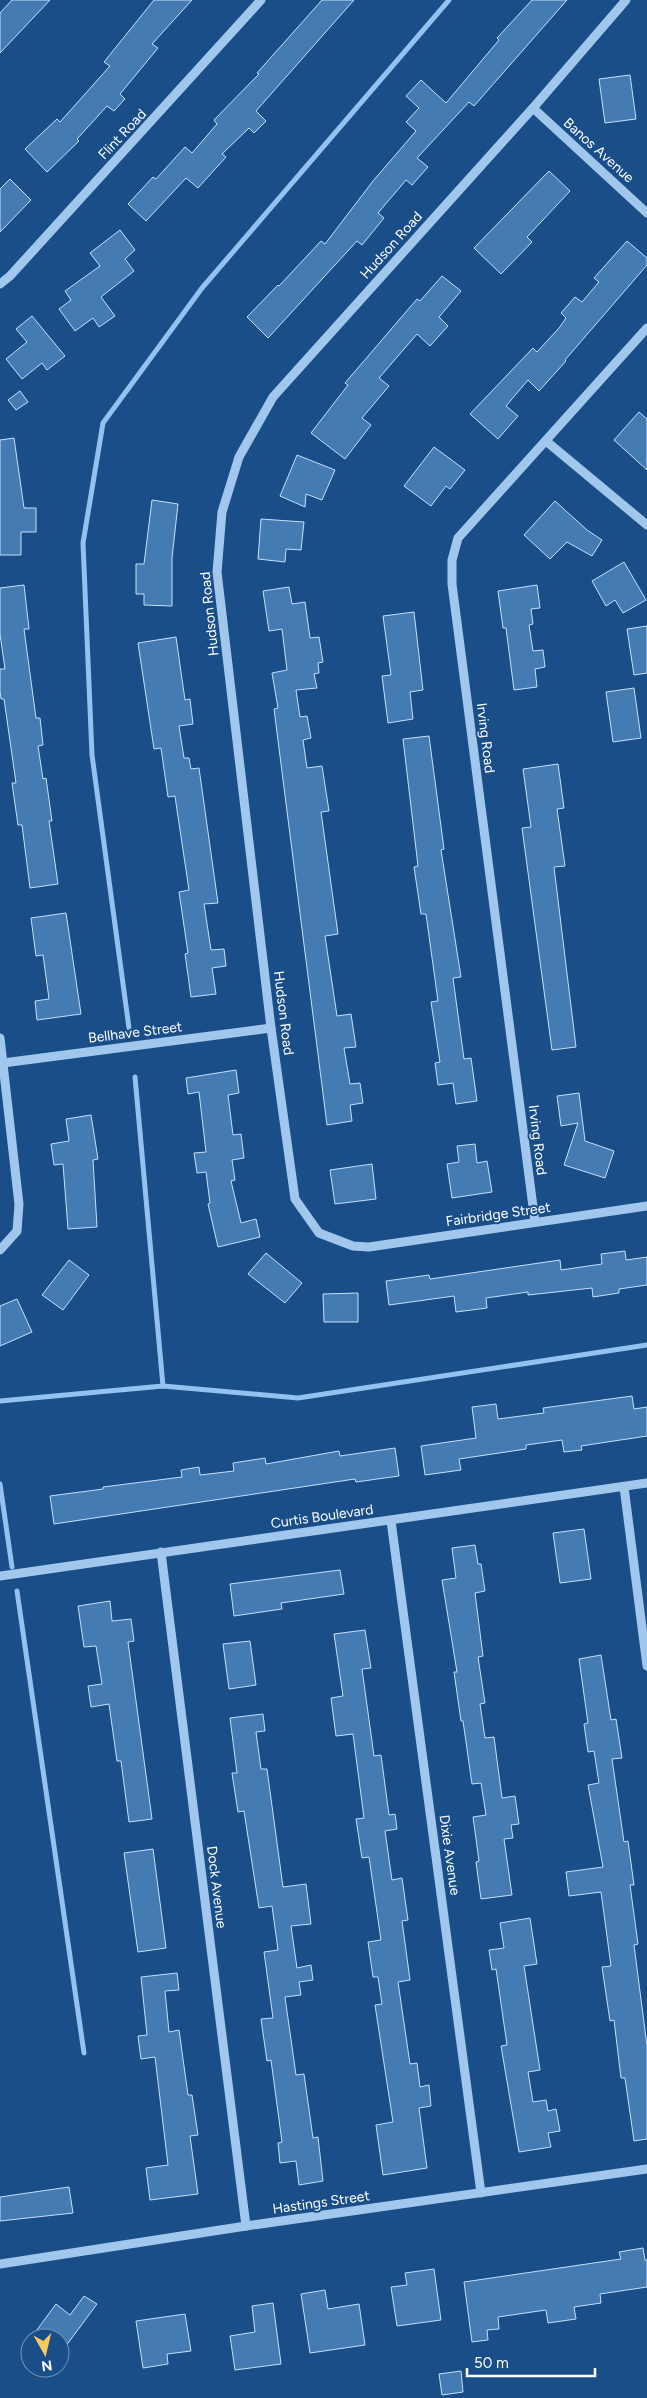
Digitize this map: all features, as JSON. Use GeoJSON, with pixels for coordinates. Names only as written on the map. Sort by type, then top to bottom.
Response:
{"type":"FeatureCollection","features":[{"type":"Feature","properties":{"kind":"street","name":"Flint Road"},"geometry":{"type":"LineString","coordinates":[[0,284],[261,0]]}},
{"type":"Feature","properties":{"kind":"street","name":"Hudson Road"},"geometry":{"type":"LineString","coordinates":[[353,1246],[319,1233],[295,1199],[271,1028],[217,572],[222,512],[239,457],[273,397],[533,108],[626,0]]}},
{"type":"Feature","properties":{"kind":"street","name":"Banos Avenue"},"geometry":{"type":"LineString","coordinates":[[533,108],[647,213]]}},
{"type":"Feature","properties":{"kind":"street","name":"Irving Road"},"geometry":{"type":"LineString","coordinates":[[535,1222],[452,584],[452,560],[458,538],[647,328]]}},
{"type":"Feature","properties":{"kind":"street"},"geometry":{"type":"LineString","coordinates":[[546,441],[647,524]]}},
{"type":"Feature","properties":{"kind":"street","name":"Bellhave Street"},"geometry":{"type":"LineString","coordinates":[[3,1063],[271,1028]]}},
{"type":"Feature","properties":{"kind":"street"},"geometry":{"type":"LineString","coordinates":[[0,1038],[18,1204],[17,1231],[0,1250]]}},
{"type":"Feature","properties":{"kind":"street","name":"Fairbridge Street"},"geometry":{"type":"LineString","coordinates":[[353,1246],[369,1247],[647,1206]]}},
{"type":"Feature","properties":{"kind":"street","name":"Curtis Boulevard"},"geometry":{"type":"LineString","coordinates":[[0,1576],[647,1483]]}},
{"type":"Feature","properties":{"kind":"street"},"geometry":{"type":"LineString","coordinates":[[624,1487],[647,1666]]}},
{"type":"Feature","properties":{"kind":"street","name":"Dixie Avenue"},"geometry":{"type":"LineString","coordinates":[[391,1521],[481,2193]]}},
{"type":"Feature","properties":{"kind":"street","name":"Dock Avenue"},"geometry":{"type":"LineString","coordinates":[[161,1552],[246,2226]]}},
{"type":"Feature","properties":{"kind":"street","name":"Hastings Street"},"geometry":{"type":"LineString","coordinates":[[0,2264],[246,2226],[647,2169]]}},
{"type":"Feature","properties":{"kind":"building"},"geometry":{"type":"Polygon","coordinates":[[[12,0],[50,0],[0,53],[0,13],[12,0]]]}},
{"type":"Feature","properties":{"kind":"building"},"geometry":{"type":"Polygon","coordinates":[[[154,0],[192,0],[152,44],[158,48],[120,94],[125,99],[114,111],[107,106],[77,139],[79,141],[47,172],[25,149],[57,119],[60,122],[110,66],[104,62],[154,0]]]}},
{"type":"Feature","properties":{"kind":"building"},"geometry":{"type":"Polygon","coordinates":[[[322,0],[354,0],[256,111],[266,121],[254,133],[249,128],[222,154],[226,157],[198,188],[186,178],[146,221],[128,204],[153,177],[156,179],[185,147],[192,153],[217,124],[214,120],[259,74],[257,73],[322,0]]]}},
{"type":"Feature","properties":{"kind":"building"},"geometry":{"type":"Polygon","coordinates":[[[532,0],[567,0],[474,106],[469,102],[417,158],[428,167],[412,185],[406,180],[378,213],[384,218],[362,245],[357,241],[268,338],[247,317],[321,241],[325,244],[373,181],[416,131],[406,122],[419,108],[406,96],[421,80],[446,103],[499,40],[497,38],[532,0]]]}},
{"type":"Feature","properties":{"kind":"building"},"geometry":{"type":"Polygon","coordinates":[[[630,75],[636,119],[605,123],[599,79],[630,75]]]}},
{"type":"Feature","properties":{"kind":"building"},"geometry":{"type":"Polygon","coordinates":[[[549,171],[570,191],[527,237],[532,242],[501,274],[474,248],[549,171]]]}},
{"type":"Feature","properties":{"kind":"building"},"geometry":{"type":"Polygon","coordinates":[[[10,179],[31,200],[0,232],[0,189],[10,179]]]}},
{"type":"Feature","properties":{"kind":"building"},"geometry":{"type":"Polygon","coordinates":[[[120,230],[135,250],[125,259],[134,271],[101,297],[115,316],[99,327],[93,318],[75,331],[59,309],[71,300],[65,291],[100,266],[90,253],[120,230]]]}},
{"type":"Feature","properties":{"kind":"building"},"geometry":{"type":"Polygon","coordinates":[[[627,241],[647,258],[647,265],[539,391],[528,380],[506,406],[518,416],[498,439],[470,414],[533,348],[537,352],[559,328],[566,318],[561,313],[575,297],[582,302],[599,282],[594,278],[627,241]]]}},
{"type":"Feature","properties":{"kind":"building"},"geometry":{"type":"Polygon","coordinates":[[[442,276],[461,291],[439,317],[448,326],[430,346],[417,334],[379,378],[389,386],[362,418],[371,425],[345,459],[311,433],[348,385],[345,383],[417,299],[420,301],[442,276]]]}},
{"type":"Feature","properties":{"kind":"building"},"geometry":{"type":"Polygon","coordinates":[[[32,316],[65,356],[47,370],[42,363],[22,379],[6,359],[27,342],[16,329],[32,316]]]}},
{"type":"Feature","properties":{"kind":"building"},"geometry":{"type":"Polygon","coordinates":[[[20,391],[28,402],[16,410],[8,400],[20,391]]]}},
{"type":"Feature","properties":{"kind":"building"},"geometry":{"type":"Polygon","coordinates":[[[639,412],[647,419],[647,470],[614,440],[639,412]]]}},
{"type":"Feature","properties":{"kind":"building"},"geometry":{"type":"Polygon","coordinates":[[[14,438],[24,508],[36,508],[36,532],[21,532],[21,555],[0,555],[0,440],[14,438]]]}},
{"type":"Feature","properties":{"kind":"building"},"geometry":{"type":"Polygon","coordinates":[[[434,447],[465,470],[450,489],[446,486],[431,506],[404,486],[434,447]]]}},
{"type":"Feature","properties":{"kind":"building"},"geometry":{"type":"Polygon","coordinates":[[[297,455],[335,470],[322,500],[306,494],[305,507],[280,496],[297,455]]]}},
{"type":"Feature","properties":{"kind":"building"},"geometry":{"type":"Polygon","coordinates":[[[152,500],[178,504],[172,558],[172,606],[144,605],[144,594],[136,594],[136,564],[144,564],[152,500]]]}},
{"type":"Feature","properties":{"kind":"building"},"geometry":{"type":"Polygon","coordinates":[[[555,501],[587,530],[602,540],[592,556],[567,542],[550,559],[524,535],[555,501]]]}},
{"type":"Feature","properties":{"kind":"building"},"geometry":{"type":"Polygon","coordinates":[[[261,519],[304,522],[301,550],[286,549],[285,562],[258,559],[261,519]]]}},
{"type":"Feature","properties":{"kind":"building"},"geometry":{"type":"Polygon","coordinates":[[[624,562],[646,600],[623,613],[615,600],[606,606],[592,581],[624,562]]]}},
{"type":"Feature","properties":{"kind":"building"},"geometry":{"type":"Polygon","coordinates":[[[24,585],[29,629],[24,629],[36,718],[40,718],[43,745],[38,746],[43,779],[46,778],[52,821],[49,821],[58,884],[30,888],[22,825],[18,825],[12,783],[16,783],[4,699],[1,699],[0,691],[0,669],[5,669],[0,634],[0,588],[24,585]]]}},
{"type":"Feature","properties":{"kind":"building"},"geometry":{"type":"Polygon","coordinates":[[[537,585],[540,608],[531,609],[533,624],[529,625],[533,651],[543,650],[545,667],[535,669],[537,687],[514,690],[506,628],[503,628],[498,591],[537,585]]]}},
{"type":"Feature","properties":{"kind":"building"},"geometry":{"type":"Polygon","coordinates":[[[289,587],[292,604],[305,602],[310,638],[319,637],[323,662],[318,663],[319,673],[314,674],[317,688],[296,690],[300,717],[307,716],[311,738],[303,740],[307,768],[322,766],[329,811],[321,812],[338,934],[325,936],[337,1016],[351,1014],[356,1047],[344,1048],[350,1084],[360,1083],[363,1103],[350,1105],[352,1121],[327,1125],[274,709],[278,708],[272,673],[287,670],[282,629],[269,631],[263,591],[289,587]]]}},
{"type":"Feature","properties":{"kind":"building"},"geometry":{"type":"Polygon","coordinates":[[[414,612],[423,690],[410,692],[413,719],[388,723],[382,676],[391,675],[383,616],[414,612]]]}},
{"type":"Feature","properties":{"kind":"building"},"geometry":{"type":"Polygon","coordinates":[[[647,626],[647,673],[634,675],[627,629],[647,626]]]}},
{"type":"Feature","properties":{"kind":"building"},"geometry":{"type":"Polygon","coordinates":[[[176,637],[185,700],[190,699],[193,724],[179,726],[184,758],[189,758],[191,769],[199,768],[218,903],[204,904],[211,950],[224,949],[226,966],[212,968],[216,994],[191,997],[185,954],[188,953],[179,892],[189,890],[175,796],[168,797],[161,748],[154,749],[138,643],[176,637]]]}},
{"type":"Feature","properties":{"kind":"building"},"geometry":{"type":"Polygon","coordinates":[[[634,688],[641,738],[613,742],[606,692],[634,688]]]}},
{"type":"Feature","properties":{"kind":"building"},"geometry":{"type":"Polygon","coordinates":[[[429,736],[444,849],[441,850],[461,977],[453,978],[464,1059],[471,1058],[477,1101],[456,1104],[453,1083],[438,1085],[435,1063],[440,1062],[431,1002],[438,1001],[426,914],[421,914],[414,867],[418,866],[403,739],[429,736]]]}},
{"type":"Feature","properties":{"kind":"building"},"geometry":{"type":"Polygon","coordinates":[[[558,764],[564,808],[557,809],[565,866],[554,867],[576,1047],[552,1050],[522,828],[531,827],[523,769],[558,764]]]}},
{"type":"Feature","properties":{"kind":"building"},"geometry":{"type":"Polygon","coordinates":[[[66,913],[81,1014],[37,1020],[35,1001],[49,999],[43,955],[36,956],[31,918],[66,913]]]}},
{"type":"Feature","properties":{"kind":"building"},"geometry":{"type":"Polygon","coordinates":[[[236,1070],[239,1093],[228,1095],[233,1135],[241,1134],[244,1158],[232,1160],[235,1180],[231,1181],[241,1223],[256,1219],[260,1237],[218,1247],[208,1204],[210,1203],[206,1172],[197,1173],[194,1153],[206,1152],[199,1092],[188,1094],[186,1078],[236,1070]]]}},
{"type":"Feature","properties":{"kind":"building"},"geometry":{"type":"Polygon","coordinates":[[[579,1093],[585,1141],[614,1151],[605,1178],[564,1165],[578,1123],[561,1126],[557,1096],[579,1093]]]}},
{"type":"Feature","properties":{"kind":"building"},"geometry":{"type":"Polygon","coordinates":[[[91,1115],[98,1159],[93,1160],[97,1227],[68,1229],[63,1164],[54,1165],[51,1144],[69,1141],[66,1119],[91,1115]]]}},
{"type":"Feature","properties":{"kind":"building"},"geometry":{"type":"Polygon","coordinates":[[[475,1144],[477,1163],[487,1161],[492,1192],[452,1198],[447,1164],[459,1162],[457,1146],[475,1144]]]}},
{"type":"Feature","properties":{"kind":"building"},"geometry":{"type":"Polygon","coordinates":[[[372,1164],[376,1199],[335,1204],[330,1170],[372,1164]]]}},
{"type":"Feature","properties":{"kind":"building"},"geometry":{"type":"Polygon","coordinates":[[[625,1251],[626,1260],[647,1257],[647,1285],[619,1289],[619,1293],[593,1297],[592,1288],[528,1295],[528,1292],[486,1298],[487,1308],[456,1312],[454,1296],[389,1305],[386,1281],[429,1275],[430,1279],[560,1260],[561,1270],[602,1264],[601,1254],[625,1251]]]}},
{"type":"Feature","properties":{"kind":"building"},"geometry":{"type":"Polygon","coordinates":[[[266,1253],[302,1283],[285,1303],[248,1274],[266,1253]]]}},
{"type":"Feature","properties":{"kind":"building"},"geometry":{"type":"Polygon","coordinates":[[[69,1260],[89,1275],[63,1310],[42,1295],[69,1260]]]}},
{"type":"Feature","properties":{"kind":"building"},"geometry":{"type":"Polygon","coordinates":[[[358,1293],[358,1322],[324,1322],[323,1294],[358,1293]]]}},
{"type":"Feature","properties":{"kind":"building"},"geometry":{"type":"Polygon","coordinates":[[[17,1299],[32,1332],[0,1346],[0,1306],[17,1299]]]}},
{"type":"Feature","properties":{"kind":"building"},"geometry":{"type":"Polygon","coordinates":[[[632,1396],[634,1409],[647,1407],[647,1436],[581,1446],[582,1450],[564,1452],[562,1440],[526,1445],[526,1449],[459,1459],[461,1470],[425,1475],[421,1446],[476,1438],[472,1407],[496,1404],[498,1419],[544,1413],[543,1408],[632,1396]]]}},
{"type":"Feature","properties":{"kind":"building"},"geometry":{"type":"Polygon","coordinates":[[[395,1448],[399,1476],[356,1482],[355,1479],[54,1524],[50,1496],[182,1477],[181,1470],[199,1467],[200,1475],[234,1471],[233,1463],[265,1458],[266,1464],[339,1451],[340,1456],[395,1448]]]}},
{"type":"Feature","properties":{"kind":"building"},"geometry":{"type":"Polygon","coordinates":[[[584,1529],[591,1579],[560,1583],[553,1533],[584,1529]]]}},
{"type":"Feature","properties":{"kind":"building"},"geometry":{"type":"Polygon","coordinates":[[[475,1545],[478,1564],[481,1564],[485,1591],[475,1593],[483,1656],[478,1657],[485,1703],[480,1704],[485,1738],[494,1737],[502,1798],[515,1796],[519,1824],[511,1825],[513,1838],[504,1839],[512,1895],[481,1899],[476,1862],[479,1861],[473,1817],[486,1815],[481,1783],[472,1784],[463,1721],[461,1721],[454,1672],[457,1672],[442,1580],[456,1578],[452,1548],[475,1545]]]}},
{"type":"Feature","properties":{"kind":"building"},"geometry":{"type":"Polygon","coordinates":[[[340,1570],[344,1594],[281,1603],[282,1609],[234,1616],[230,1584],[340,1570]]]}},
{"type":"Feature","properties":{"kind":"building"},"geometry":{"type":"Polygon","coordinates":[[[110,1601],[112,1621],[131,1619],[134,1641],[128,1642],[152,1819],[129,1822],[121,1761],[117,1761],[109,1704],[91,1707],[88,1686],[102,1684],[96,1646],[84,1647],[78,1606],[110,1601]]]}},
{"type":"Feature","properties":{"kind":"building"},"geometry":{"type":"Polygon","coordinates":[[[365,1630],[371,1668],[362,1669],[374,1756],[381,1755],[389,1815],[395,1814],[397,1829],[385,1831],[392,1880],[402,1878],[408,1920],[402,1921],[410,1980],[398,1982],[410,2064],[417,2063],[420,2087],[429,2085],[431,2106],[419,2108],[427,2168],[383,2175],[376,2125],[393,2122],[375,2005],[382,2004],[378,1977],[373,1977],[368,1942],[381,1940],[369,1857],[362,1858],[356,1819],[364,1818],[353,1734],[336,1736],[331,1698],[343,1696],[334,1634],[365,1630]]]}},
{"type":"Feature","properties":{"kind":"building"},"geometry":{"type":"Polygon","coordinates":[[[250,1641],[256,1685],[229,1689],[223,1644],[250,1641]]]}},
{"type":"Feature","properties":{"kind":"building"},"geometry":{"type":"Polygon","coordinates":[[[601,1655],[611,1720],[616,1719],[622,1758],[612,1759],[624,1842],[628,1841],[634,1885],[630,1885],[638,1944],[634,1945],[647,2046],[647,2139],[634,2141],[625,2078],[621,2078],[614,2020],[610,2021],[602,1967],[611,1966],[601,1892],[569,1896],[566,1872],[603,1867],[588,1785],[599,1783],[594,1751],[588,1752],[584,1724],[588,1723],[579,1659],[601,1655]]]}},
{"type":"Feature","properties":{"kind":"building"},"geometry":{"type":"Polygon","coordinates":[[[263,1714],[265,1731],[256,1732],[261,1769],[267,1769],[283,1887],[306,1884],[311,1924],[291,1926],[297,1968],[311,1965],[313,1980],[299,1982],[301,1995],[285,1997],[296,2075],[304,2074],[313,2138],[318,2137],[323,2181],[299,2185],[296,2161],[280,2163],[278,2143],[282,2142],[271,2060],[267,2061],[261,2019],[273,2018],[264,1952],[278,1950],[272,1906],[259,1908],[244,1811],[238,1812],[232,1773],[237,1773],[230,1718],[263,1714]]]}},
{"type":"Feature","properties":{"kind":"building"},"geometry":{"type":"Polygon","coordinates":[[[153,1849],[166,1948],[138,1952],[124,1853],[153,1849]]]}},
{"type":"Feature","properties":{"kind":"building"},"geometry":{"type":"Polygon","coordinates":[[[530,1918],[537,1964],[524,1966],[540,2070],[528,2072],[533,2102],[546,2100],[548,2111],[556,2109],[560,2131],[548,2133],[551,2147],[519,2152],[501,2046],[507,2045],[496,1969],[492,1970],[489,1950],[504,1948],[500,1923],[530,1918]]]}},
{"type":"Feature","properties":{"kind":"building"},"geometry":{"type":"Polygon","coordinates":[[[177,1973],[179,1990],[165,1991],[169,2032],[179,2030],[188,2095],[192,2095],[198,2135],[190,2136],[198,2194],[150,2200],[146,2168],[168,2165],[155,2057],[141,2059],[138,2036],[147,2035],[141,1977],[177,1973]]]}},
{"type":"Feature","properties":{"kind":"building"},"geometry":{"type":"Polygon","coordinates":[[[69,2187],[73,2213],[0,2221],[0,2197],[69,2187]]]}},
{"type":"Feature","properties":{"kind":"building"},"geometry":{"type":"Polygon","coordinates":[[[643,2248],[645,2260],[647,2260],[647,2287],[600,2294],[601,2303],[574,2307],[576,2319],[548,2323],[546,2310],[498,2317],[499,2329],[487,2330],[488,2340],[472,2342],[464,2282],[621,2259],[619,2252],[643,2248]]]}},
{"type":"Feature","properties":{"kind":"building"},"geometry":{"type":"Polygon","coordinates":[[[434,2269],[441,2320],[397,2326],[391,2287],[407,2285],[405,2273],[434,2269]]]}},
{"type":"Feature","properties":{"kind":"building"},"geometry":{"type":"Polygon","coordinates":[[[325,2290],[328,2309],[359,2304],[365,2345],[310,2353],[301,2294],[325,2290]]]}},
{"type":"Feature","properties":{"kind":"building"},"geometry":{"type":"Polygon","coordinates":[[[84,2296],[97,2304],[70,2340],[70,2328],[38,2328],[56,2304],[70,2315],[84,2296]]]}},
{"type":"Feature","properties":{"kind":"building"},"geometry":{"type":"Polygon","coordinates":[[[273,2303],[281,2364],[235,2370],[230,2336],[255,2332],[252,2306],[273,2303]]]}},
{"type":"Feature","properties":{"kind":"building"},"geometry":{"type":"Polygon","coordinates":[[[185,2314],[191,2351],[167,2354],[168,2364],[143,2368],[136,2321],[185,2314]]]}},
{"type":"Feature","properties":{"kind":"building"},"geometry":{"type":"Polygon","coordinates":[[[461,2371],[463,2392],[442,2395],[439,2374],[461,2371]]]}},
{"type":"Feature","properties":{"kind":"waterway"},"geometry":{"type":"LineString","coordinates":[[129,1028],[92,755],[83,543],[103,423],[202,288],[449,0]]}},
{"type":"Feature","properties":{"kind":"waterway"},"geometry":{"type":"LineString","coordinates":[[135,1077],[163,1386]]}},
{"type":"Feature","properties":{"kind":"waterway"},"geometry":{"type":"LineString","coordinates":[[0,1401],[163,1386],[298,1398],[647,1345]]}},
{"type":"Feature","properties":{"kind":"waterway"},"geometry":{"type":"LineString","coordinates":[[0,1484],[12,1567]]}},
{"type":"Feature","properties":{"kind":"waterway"},"geometry":{"type":"LineString","coordinates":[[17,1591],[84,2053]]}}]}
